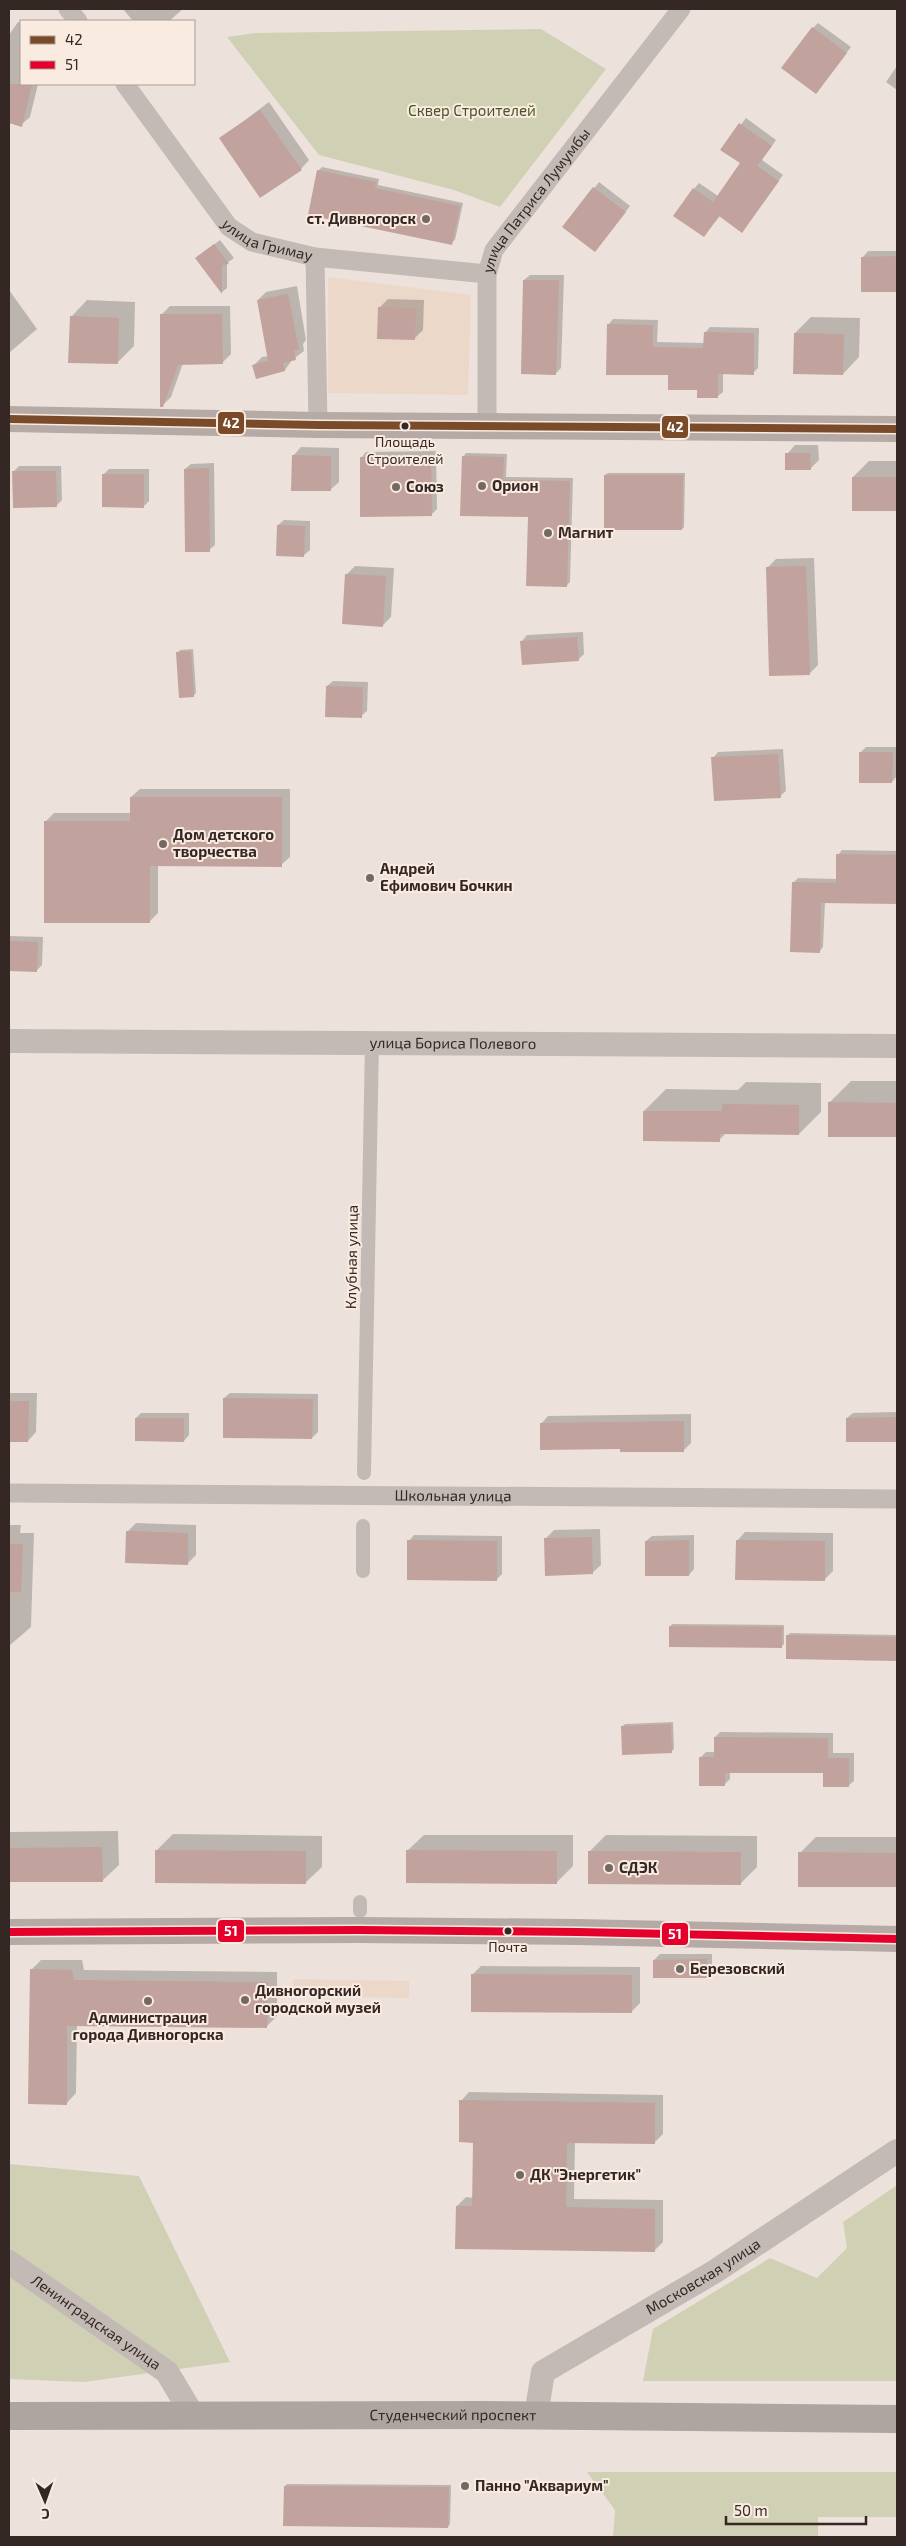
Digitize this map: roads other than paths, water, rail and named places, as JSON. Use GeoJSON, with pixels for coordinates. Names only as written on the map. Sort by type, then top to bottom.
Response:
{"type":"FeatureCollection","features":[{"type":"Feature","properties":{"kind":"highway","name":"Студенческий проспект"},"geometry":{"type":"LineString","coordinates":[[9,2416],[192,2414],[897,2419]]}},
{"type":"Feature","properties":{"kind":"main road"},"geometry":{"type":"LineString","coordinates":[[9,420],[318,425],[897,429]]}},
{"type":"Feature","properties":{"kind":"main road"},"geometry":{"type":"LineString","coordinates":[[9,1932],[369,1930],[897,1939]]}},
{"type":"Feature","properties":{"kind":"street"},"geometry":{"type":"LineString","coordinates":[[68,9],[77,20]]}},
{"type":"Feature","properties":{"kind":"street","name":"улица Патриса Лумумбы"},"geometry":{"type":"LineString","coordinates":[[487,426],[487,274],[494,250],[681,9]]}},
{"type":"Feature","properties":{"kind":"street","name":"улица Гримау"},"geometry":{"type":"LineString","coordinates":[[126,85],[229,227],[252,242],[315,258],[318,425]]}},
{"type":"Feature","properties":{"kind":"street"},"geometry":{"type":"LineString","coordinates":[[315,258],[487,274]]}},
{"type":"Feature","properties":{"kind":"street","name":"улица Бориса Полевого"},"geometry":{"type":"LineString","coordinates":[[9,1041],[897,1046]]}},
{"type":"Feature","properties":{"kind":"street","name":"Клубная улица"},"geometry":{"type":"LineString","coordinates":[[364,1473],[372,1042]]}},
{"type":"Feature","properties":{"kind":"street","name":"Школьная улица"},"geometry":{"type":"LineString","coordinates":[[9,1493],[897,1500]]}},
{"type":"Feature","properties":{"kind":"street"},"geometry":{"type":"LineString","coordinates":[[363,1526],[363,1571]]}},
{"type":"Feature","properties":{"kind":"street","name":"Московская улица"},"geometry":{"type":"LineString","coordinates":[[536,2416],[543,2372],[714,2272],[897,2150]]}},
{"type":"Feature","properties":{"kind":"street","name":"Ленинградская улица"},"geometry":{"type":"LineString","coordinates":[[9,2262],[167,2372],[192,2414]]}},
{"type":"Feature","properties":{"kind":"place","name":"ст. Дивногорск"},"geometry":{"type":"Point","coordinates":[426,219]}},
{"type":"Feature","properties":{"kind":"place","name":"Площадь Строителей"},"geometry":{"type":"Point","coordinates":[405,426]}},
{"type":"Feature","properties":{"kind":"place","name":"Орион"},"geometry":{"type":"Point","coordinates":[482,486]}},
{"type":"Feature","properties":{"kind":"place","name":"Союз"},"geometry":{"type":"Point","coordinates":[396,487]}},
{"type":"Feature","properties":{"kind":"place","name":"Магнит"},"geometry":{"type":"Point","coordinates":[548,533]}},
{"type":"Feature","properties":{"kind":"place","name":"Дом детского творчества"},"geometry":{"type":"Point","coordinates":[163,844]}},
{"type":"Feature","properties":{"kind":"place","name":"Андрей Ефимович Бочкин"},"geometry":{"type":"Point","coordinates":[370,878]}},
{"type":"Feature","properties":{"kind":"place","name":"СДЭК"},"geometry":{"type":"Point","coordinates":[609,1868]}},
{"type":"Feature","properties":{"kind":"place","name":"Почта"},"geometry":{"type":"Point","coordinates":[508,1931]}},
{"type":"Feature","properties":{"kind":"place","name":"Березовский"},"geometry":{"type":"Point","coordinates":[680,1969]}},
{"type":"Feature","properties":{"kind":"place","name":"Дивногорский городской музей"},"geometry":{"type":"Point","coordinates":[245,2000]}},
{"type":"Feature","properties":{"kind":"place","name":"Администрация города Дивногорска"},"geometry":{"type":"Point","coordinates":[148,2001]}},
{"type":"Feature","properties":{"kind":"place","name":"ДК \"Энергетик\""},"geometry":{"type":"Point","coordinates":[520,2175]}},
{"type":"Feature","properties":{"kind":"place","name":"Панно \"Аквариум\""},"geometry":{"type":"Point","coordinates":[465,2486]}},
{"type":"Feature","properties":{"kind":"park label","name":"Сквер Строителей"},"geometry":{"type":"Point","coordinates":[472,111]}}]}
